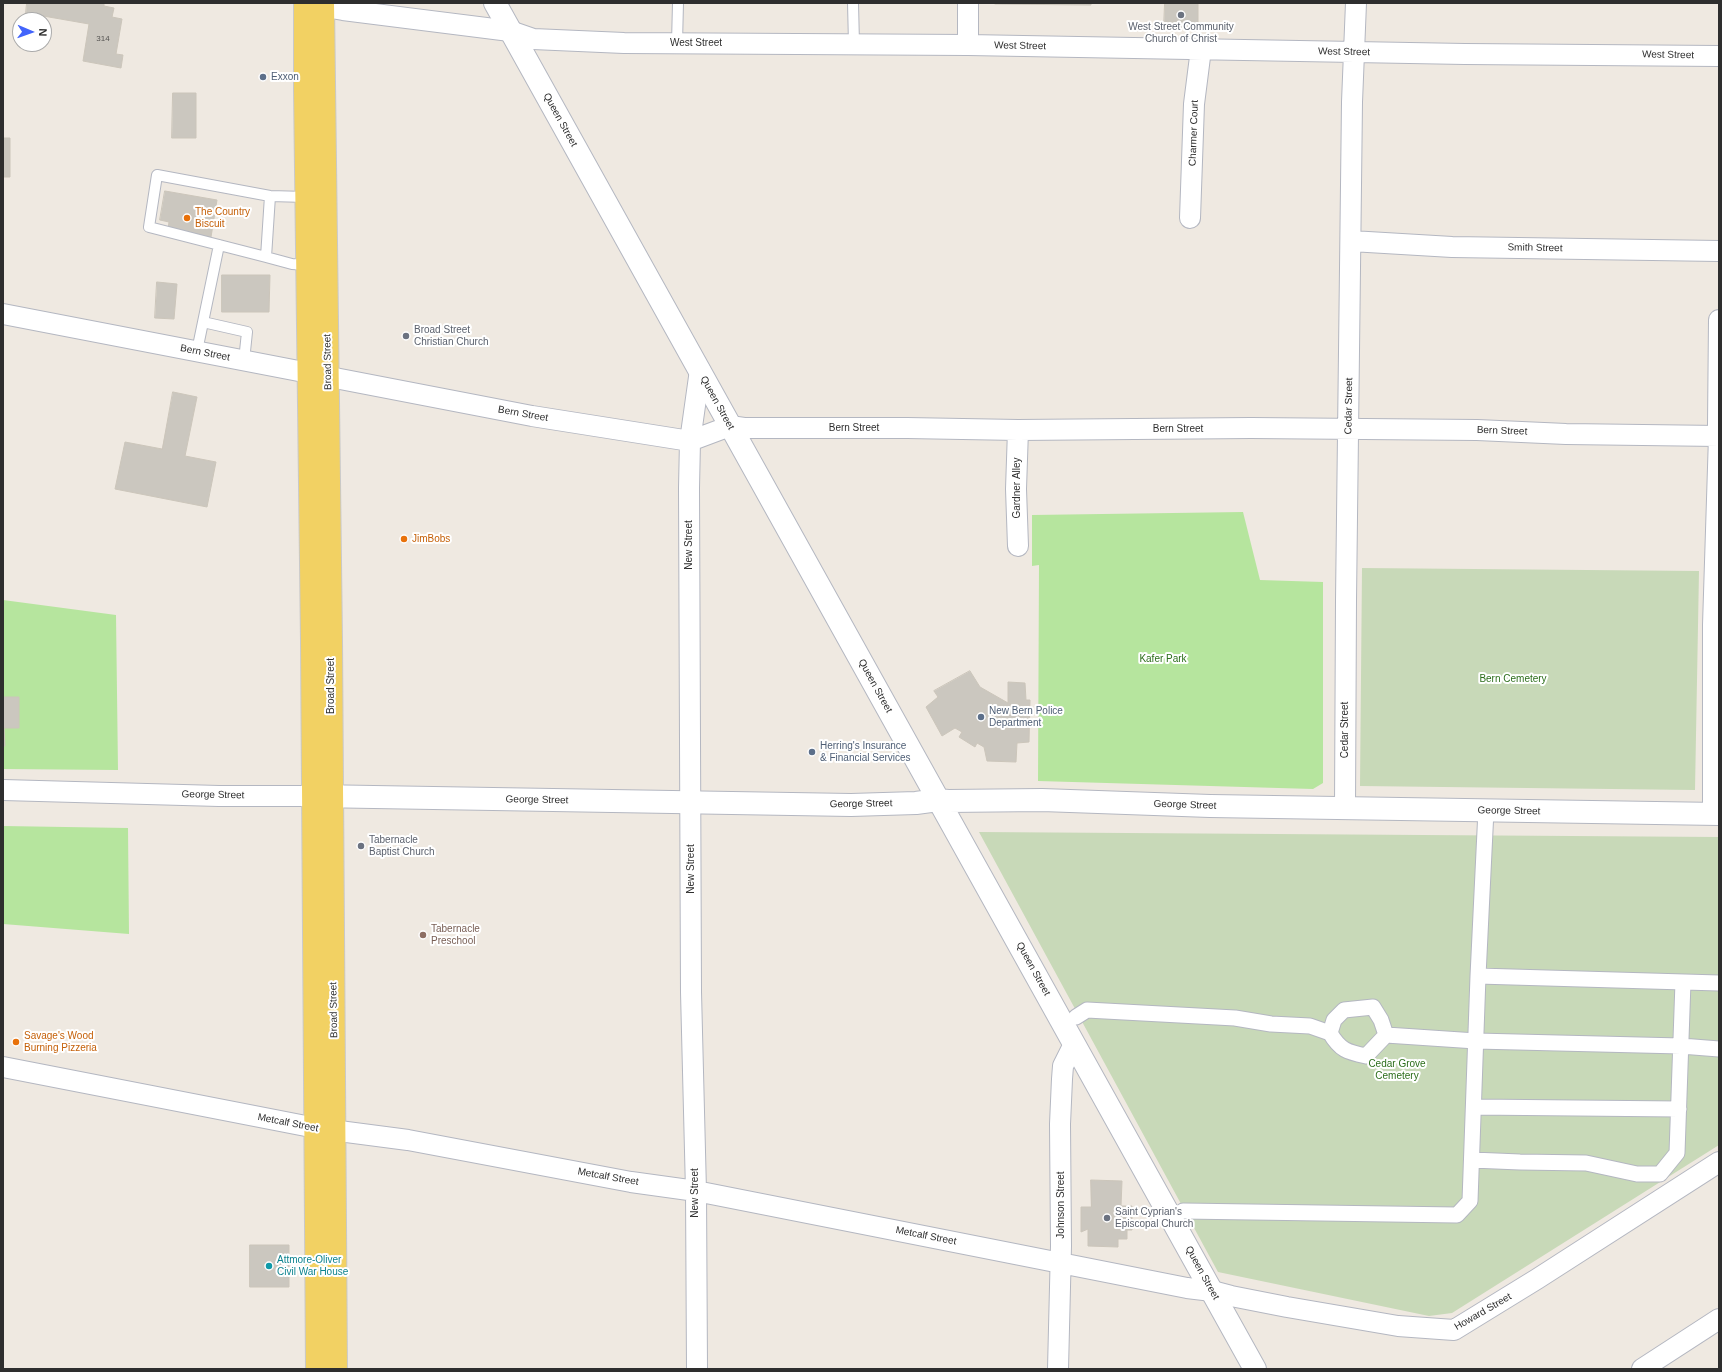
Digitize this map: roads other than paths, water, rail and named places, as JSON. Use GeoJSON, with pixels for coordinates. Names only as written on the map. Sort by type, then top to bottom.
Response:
{"type":"FeatureCollection","features":[{"type":"Feature","properties":{"kind":"main road","name":"Broad Street"},"geometry":{"type":"LineString","coordinates":[[312,4],[306,197],[307,265],[319,375]]}},
{"type":"Feature","properties":{"kind":"main road","name":"Broad Street"},"geometry":{"type":"LineString","coordinates":[[312,4],[319,375],[325,1130],[336,1369]]}},
{"type":"Feature","properties":{"kind":"main road","name":"Broad Street"},"geometry":{"type":"LineString","coordinates":[[317,1369],[325,1130]]}},
{"type":"Feature","properties":{"kind":"street","name":"Queen Street"},"geometry":{"type":"LineString","coordinates":[[495,3],[1255,1369]]}},
{"type":"Feature","properties":{"kind":"street"},"geometry":{"type":"LineString","coordinates":[[968,3],[968,45]]}},
{"type":"Feature","properties":{"kind":"street","name":"Cedar Street"},"geometry":{"type":"LineString","coordinates":[[1345,808],[1352,102],[1356,3]]}},
{"type":"Feature","properties":{"kind":"street","name":"West Street"},"geometry":{"type":"LineString","coordinates":[[312,4],[510,31],[533,39],[624,44],[968,45],[1355,52],[1719,56]]}},
{"type":"Feature","properties":{"kind":"street","name":"Charmer Court"},"geometry":{"type":"LineString","coordinates":[[1190,218],[1194,104],[1200,49]]}},
{"type":"Feature","properties":{"kind":"street","name":"Smith Street"},"geometry":{"type":"LineString","coordinates":[[1351,241],[1452,247],[1719,250]]}},
{"type":"Feature","properties":{"kind":"street","name":"Bern Street"},"geometry":{"type":"LineString","coordinates":[[3,314],[532,416],[690,441],[730,426],[744,428],[1018,430],[1243,428],[1477,430],[1566,434],[1719,436]]}},
{"type":"Feature","properties":{"kind":"street"},"geometry":{"type":"LineString","coordinates":[[1716,814],[1713,625],[1717,555],[1719,320]]}},
{"type":"Feature","properties":{"kind":"street","name":"New Street"},"geometry":{"type":"LineString","coordinates":[[697,1369],[696,1191],[691,992],[691,802],[688,642],[690,441],[700,370]]}},
{"type":"Feature","properties":{"kind":"street","name":"Gardner Alley"},"geometry":{"type":"LineString","coordinates":[[1018,430],[1016,489],[1018,546]]}},
{"type":"Feature","properties":{"kind":"street","name":"George Street"},"geometry":{"type":"LineString","coordinates":[[3,790],[220,796],[322,796],[851,805],[916,803],[938,800],[948,802],[1042,800],[1210,806],[1716,814]]}},
{"type":"Feature","properties":{"kind":"street"},"geometry":{"type":"LineString","coordinates":[[1183,1211],[1457,1215],[1470,1201],[1478,976],[1486,810]]}},
{"type":"Feature","properties":{"kind":"street"},"geometry":{"type":"LineString","coordinates":[[1478,976],[1719,983]]}},
{"type":"Feature","properties":{"kind":"street"},"geometry":{"type":"LineString","coordinates":[[1472,1160],[1586,1163],[1637,1174],[1660,1174],[1677,1153],[1683,982]]}},
{"type":"Feature","properties":{"kind":"street"},"geometry":{"type":"LineString","coordinates":[[1330,1033],[1334,1020],[1344,1010],[1373,1007],[1381,1020],[1386,1035]]}},
{"type":"Feature","properties":{"kind":"street"},"geometry":{"type":"LineString","coordinates":[[1076,1017],[1087,1010],[1235,1018],[1271,1024],[1310,1026],[1330,1033],[1337,1045],[1346,1051],[1366,1056],[1386,1035]]}},
{"type":"Feature","properties":{"kind":"street"},"geometry":{"type":"LineString","coordinates":[[1386,1035],[1476,1041],[1681,1046],[1719,1049]]}},
{"type":"Feature","properties":{"kind":"street","name":"Johnson Street"},"geometry":{"type":"LineString","coordinates":[[1058,1369],[1060,1124],[1062,1079],[1063,1066],[1074,1044]]}},
{"type":"Feature","properties":{"kind":"street","name":"Metcalf Street"},"geometry":{"type":"LineString","coordinates":[[3,1067],[325,1130],[408,1140],[631,1182],[696,1191],[1187,1288],[1212,1291]]}},
{"type":"Feature","properties":{"kind":"street"},"geometry":{"type":"LineString","coordinates":[[1474,1107],[1679,1109]]}},
{"type":"Feature","properties":{"kind":"street","name":"Howard Street"},"geometry":{"type":"LineString","coordinates":[[1212,1291],[1273,1304],[1391,1325],[1454,1330],[1536,1280],[1719,1162]]}},
{"type":"Feature","properties":{"kind":"street"},"geometry":{"type":"LineString","coordinates":[[1642,1369],[1719,1319]]}},
{"type":"Feature","properties":{"kind":"lane"},"geometry":{"type":"LineString","coordinates":[[677,43],[678,3]]}},
{"type":"Feature","properties":{"kind":"lane"},"geometry":{"type":"LineString","coordinates":[[853,3],[854,44]]}},
{"type":"Feature","properties":{"kind":"lane"},"geometry":{"type":"LineString","coordinates":[[306,197],[270,196],[157,175],[149,227],[292,264],[307,265]]}},
{"type":"Feature","properties":{"kind":"lane"},"geometry":{"type":"LineString","coordinates":[[266,257],[270,196]]}},
{"type":"Feature","properties":{"kind":"lane"},"geometry":{"type":"LineString","coordinates":[[197,351],[219,245]]}},
{"type":"Feature","properties":{"kind":"lane"},"geometry":{"type":"LineString","coordinates":[[203,322],[247,332],[244,361]]}},
{"type":"Feature","properties":{"kind":"place","name":"West Street Community Church of Christ"},"geometry":{"type":"Point","coordinates":[1181,15]}},
{"type":"Feature","properties":{"kind":"place","name":"Exxon"},"geometry":{"type":"Point","coordinates":[263,77]}},
{"type":"Feature","properties":{"kind":"place","name":"The Country Biscuit"},"geometry":{"type":"Point","coordinates":[187,218]}},
{"type":"Feature","properties":{"kind":"place","name":"Broad Street Christian Church"},"geometry":{"type":"Point","coordinates":[406,336]}},
{"type":"Feature","properties":{"kind":"place","name":"JimBobs"},"geometry":{"type":"Point","coordinates":[404,539]}},
{"type":"Feature","properties":{"kind":"place","name":"New Bern Police Department"},"geometry":{"type":"Point","coordinates":[981,717]}},
{"type":"Feature","properties":{"kind":"place","name":"Herring's Insurance & Financial Services"},"geometry":{"type":"Point","coordinates":[812,752]}},
{"type":"Feature","properties":{"kind":"place","name":"Tabernacle Baptist Church"},"geometry":{"type":"Point","coordinates":[361,846]}},
{"type":"Feature","properties":{"kind":"place","name":"Tabernacle Preschool"},"geometry":{"type":"Point","coordinates":[423,935]}},
{"type":"Feature","properties":{"kind":"place","name":"Savage's Wood Burning Pizzeria"},"geometry":{"type":"Point","coordinates":[16,1042]}},
{"type":"Feature","properties":{"kind":"place","name":"Saint Cyprian's Episcopal Church"},"geometry":{"type":"Point","coordinates":[1107,1218]}},
{"type":"Feature","properties":{"kind":"place","name":"Attmore-Oliver Civil War House"},"geometry":{"type":"Point","coordinates":[269,1266]}},
{"type":"Feature","properties":{"kind":"park label","name":"Kafer Park"},"geometry":{"type":"Point","coordinates":[1163,659]}},
{"type":"Feature","properties":{"kind":"park label","name":"Bern Cemetery"},"geometry":{"type":"Point","coordinates":[1513,679]}},
{"type":"Feature","properties":{"kind":"park label","name":"Cedar Grove Cemetery"},"geometry":{"type":"Point","coordinates":[1397,1070]}}]}
